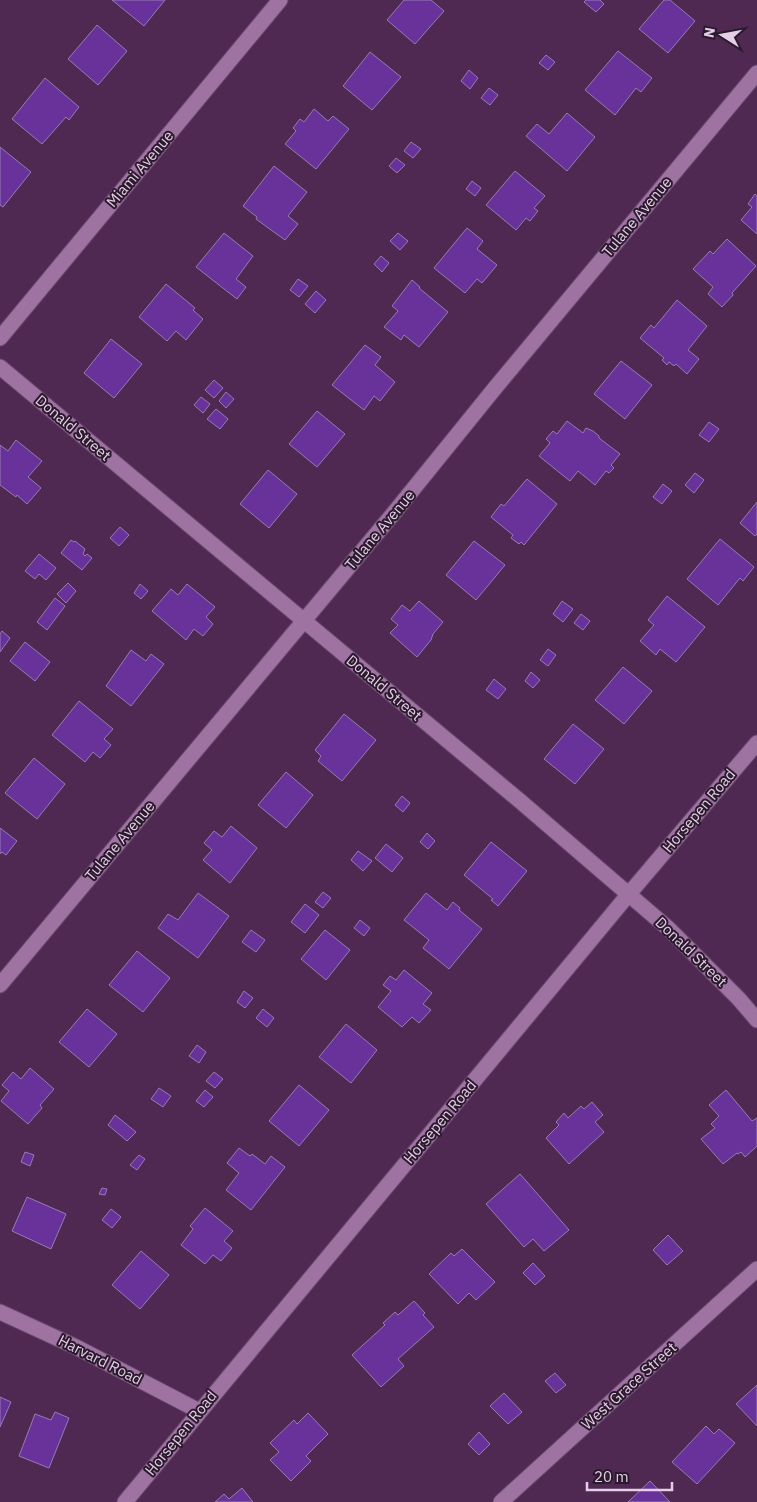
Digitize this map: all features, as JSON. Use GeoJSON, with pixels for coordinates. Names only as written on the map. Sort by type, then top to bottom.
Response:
{"type":"FeatureCollection","features":[{"type":"Feature","properties":{"kind":"street","name":"Miami Avenue"},"geometry":{"type":"LineString","coordinates":[[0,338],[280,0]]}},
{"type":"Feature","properties":{"kind":"street","name":"Tulane Avenue"},"geometry":{"type":"LineString","coordinates":[[0,985],[393,514],[757,72]]}},
{"type":"Feature","properties":{"kind":"street","name":"Donald Street"},"geometry":{"type":"LineString","coordinates":[[0,368],[520,801],[669,929],[739,999],[757,1020]]}},
{"type":"Feature","properties":{"kind":"street","name":"Horsepen Road"},"geometry":{"type":"LineString","coordinates":[[125,1502],[628,895],[757,743]]}},
{"type":"Feature","properties":{"kind":"street","name":"West Grace Street"},"geometry":{"type":"LineString","coordinates":[[501,1502],[757,1270]]}},
{"type":"Feature","properties":{"kind":"street","name":"Harvard Road"},"geometry":{"type":"LineString","coordinates":[[0,1312],[76,1348],[199,1411]]}},
{"type":"Feature","properties":{"kind":"building"},"geometry":{"type":"Polygon","coordinates":[[[112,0],[165,0],[144,26],[112,0]]]}},
{"type":"Feature","properties":{"kind":"building"},"geometry":{"type":"Polygon","coordinates":[[[404,0],[431,0],[444,11],[415,44],[387,20],[404,0]]]}},
{"type":"Feature","properties":{"kind":"building"},"geometry":{"type":"Polygon","coordinates":[[[586,0],[600,0],[604,4],[596,12],[584,2],[586,0]]]}},
{"type":"Feature","properties":{"kind":"building"},"geometry":{"type":"Polygon","coordinates":[[[664,0],[670,0],[695,21],[668,53],[639,29],[664,0]]]}},
{"type":"Feature","properties":{"kind":"building"},"geometry":{"type":"Polygon","coordinates":[[[97,25],[127,51],[98,85],[68,59],[97,25]]]}},
{"type":"Feature","properties":{"kind":"building"},"geometry":{"type":"Polygon","coordinates":[[[618,51],[652,78],[641,92],[636,88],[615,115],[585,90],[618,51]]]}},
{"type":"Feature","properties":{"kind":"building"},"geometry":{"type":"Polygon","coordinates":[[[370,52],[401,77],[372,110],[343,86],[370,52]]]}},
{"type":"Feature","properties":{"kind":"building"},"geometry":{"type":"Polygon","coordinates":[[[546,55],[555,62],[548,70],[539,63],[546,55]]]}},
{"type":"Feature","properties":{"kind":"building"},"geometry":{"type":"Polygon","coordinates":[[[469,70],[478,78],[470,89],[461,81],[469,70]]]}},
{"type":"Feature","properties":{"kind":"building"},"geometry":{"type":"Polygon","coordinates":[[[45,78],[79,107],[69,120],[66,117],[42,144],[12,119],[45,78]]]}},
{"type":"Feature","properties":{"kind":"building"},"geometry":{"type":"Polygon","coordinates":[[[489,88],[498,95],[490,105],[481,98],[489,88]]]}},
{"type":"Feature","properties":{"kind":"building"},"geometry":{"type":"Polygon","coordinates":[[[314,109],[328,121],[333,116],[349,129],[316,169],[285,144],[296,131],[293,128],[300,119],[304,122],[314,109]]]}},
{"type":"Feature","properties":{"kind":"building"},"geometry":{"type":"Polygon","coordinates":[[[567,113],[595,137],[567,171],[526,136],[537,124],[549,134],[567,113]]]}},
{"type":"Feature","properties":{"kind":"building"},"geometry":{"type":"Polygon","coordinates":[[[411,142],[421,149],[413,158],[404,151],[411,142]]]}},
{"type":"Feature","properties":{"kind":"building"},"geometry":{"type":"Polygon","coordinates":[[[0,147],[31,172],[3,207],[0,205],[0,147]]]}},
{"type":"Feature","properties":{"kind":"building"},"geometry":{"type":"Polygon","coordinates":[[[396,158],[405,165],[397,173],[389,166],[396,158]]]}},
{"type":"Feature","properties":{"kind":"building"},"geometry":{"type":"Polygon","coordinates":[[[274,166],[307,192],[288,216],[298,224],[285,240],[256,219],[257,217],[243,206],[274,166]]]}},
{"type":"Feature","properties":{"kind":"building"},"geometry":{"type":"Polygon","coordinates":[[[515,171],[545,196],[534,208],[538,211],[530,221],[526,218],[516,230],[486,205],[515,171]]]}},
{"type":"Feature","properties":{"kind":"building"},"geometry":{"type":"Polygon","coordinates":[[[472,181],[481,188],[475,196],[466,189],[472,181]]]}},
{"type":"Feature","properties":{"kind":"building"},"geometry":{"type":"Polygon","coordinates":[[[755,194],[757,196],[757,234],[741,220],[752,207],[748,204],[755,194]]]}},
{"type":"Feature","properties":{"kind":"building"},"geometry":{"type":"Polygon","coordinates":[[[467,228],[483,241],[477,249],[497,265],[482,283],[477,279],[465,293],[434,268],[467,228]]]}},
{"type":"Feature","properties":{"kind":"building"},"geometry":{"type":"Polygon","coordinates":[[[224,233],[253,256],[236,279],[246,287],[237,299],[196,267],[224,233]]]}},
{"type":"Feature","properties":{"kind":"building"},"geometry":{"type":"Polygon","coordinates":[[[398,233],[408,241],[400,250],[390,241],[398,233]]]}},
{"type":"Feature","properties":{"kind":"building"},"geometry":{"type":"Polygon","coordinates":[[[727,239],[756,266],[722,307],[708,294],[713,287],[693,269],[710,251],[713,254],[727,239]]]}},
{"type":"Feature","properties":{"kind":"building"},"geometry":{"type":"Polygon","coordinates":[[[381,256],[389,263],[382,272],[374,264],[381,256]]]}},
{"type":"Feature","properties":{"kind":"building"},"geometry":{"type":"Polygon","coordinates":[[[298,279],[308,286],[299,297],[290,290],[298,279]]]}},
{"type":"Feature","properties":{"kind":"building"},"geometry":{"type":"Polygon","coordinates":[[[412,280],[448,312],[419,347],[404,335],[401,340],[384,327],[398,311],[392,306],[412,280]]]}},
{"type":"Feature","properties":{"kind":"building"},"geometry":{"type":"Polygon","coordinates":[[[166,284],[195,308],[193,310],[203,319],[186,340],[176,331],[167,341],[139,317],[166,284]]]}},
{"type":"Feature","properties":{"kind":"building"},"geometry":{"type":"Polygon","coordinates":[[[316,291],[326,300],[315,313],[305,304],[316,291]]]}},
{"type":"Feature","properties":{"kind":"building"},"geometry":{"type":"Polygon","coordinates":[[[677,300],[707,326],[688,350],[699,359],[687,374],[676,364],[674,366],[669,362],[667,365],[662,360],[664,358],[640,338],[651,325],[654,328],[677,300]]]}},
{"type":"Feature","properties":{"kind":"building"},"geometry":{"type":"Polygon","coordinates":[[[111,339],[142,364],[114,398],[84,373],[111,339]]]}},
{"type":"Feature","properties":{"kind":"building"},"geometry":{"type":"Polygon","coordinates":[[[365,345],[381,357],[375,365],[395,382],[380,401],[374,396],[364,410],[332,385],[365,345]]]}},
{"type":"Feature","properties":{"kind":"building"},"geometry":{"type":"Polygon","coordinates":[[[621,361],[652,385],[625,419],[594,394],[621,361]]]}},
{"type":"Feature","properties":{"kind":"building"},"geometry":{"type":"Polygon","coordinates":[[[214,380],[223,388],[214,398],[205,390],[214,380]]]}},
{"type":"Feature","properties":{"kind":"building"},"geometry":{"type":"Polygon","coordinates":[[[226,392],[234,399],[226,408],[219,401],[226,392]]]}},
{"type":"Feature","properties":{"kind":"building"},"geometry":{"type":"Polygon","coordinates":[[[201,397],[210,404],[203,413],[194,405],[201,397]]]}},
{"type":"Feature","properties":{"kind":"building"},"geometry":{"type":"Polygon","coordinates":[[[216,409],[228,419],[220,429],[207,419],[216,409]]]}},
{"type":"Feature","properties":{"kind":"building"},"geometry":{"type":"Polygon","coordinates":[[[317,411],[345,434],[317,467],[289,444],[317,411]]]}},
{"type":"Feature","properties":{"kind":"building"},"geometry":{"type":"Polygon","coordinates":[[[567,421],[583,433],[586,428],[593,431],[620,454],[611,465],[614,468],[609,473],[606,471],[595,485],[578,471],[570,481],[539,456],[550,443],[546,439],[553,431],[557,434],[567,421]]]}},
{"type":"Feature","properties":{"kind":"building"},"geometry":{"type":"Polygon","coordinates":[[[709,422],[719,429],[709,442],[699,435],[709,422]]]}},
{"type":"Feature","properties":{"kind":"building"},"geometry":{"type":"Polygon","coordinates":[[[16,440],[42,461],[28,477],[41,488],[27,504],[17,495],[16,497],[0,485],[0,445],[8,451],[16,440]]]}},
{"type":"Feature","properties":{"kind":"building"},"geometry":{"type":"Polygon","coordinates":[[[268,470],[297,494],[269,528],[240,504],[268,470]]]}},
{"type":"Feature","properties":{"kind":"building"},"geometry":{"type":"Polygon","coordinates":[[[695,473],[704,480],[694,493],[685,485],[695,473]]]}},
{"type":"Feature","properties":{"kind":"building"},"geometry":{"type":"Polygon","coordinates":[[[527,479],[557,504],[524,545],[511,538],[513,535],[491,517],[501,504],[504,506],[527,479]]]}},
{"type":"Feature","properties":{"kind":"building"},"geometry":{"type":"Polygon","coordinates":[[[663,484],[672,491],[662,504],[653,497],[663,484]]]}},
{"type":"Feature","properties":{"kind":"building"},"geometry":{"type":"Polygon","coordinates":[[[757,502],[757,534],[755,536],[740,523],[757,502]]]}},
{"type":"Feature","properties":{"kind":"building"},"geometry":{"type":"Polygon","coordinates":[[[120,527],[129,535],[119,546],[110,538],[120,527]]]}},
{"type":"Feature","properties":{"kind":"building"},"geometry":{"type":"Polygon","coordinates":[[[720,539],[754,567],[743,581],[740,578],[718,605],[687,579],[720,539]]]}},
{"type":"Feature","properties":{"kind":"building"},"geometry":{"type":"Polygon","coordinates":[[[71,540],[85,549],[83,554],[85,556],[87,554],[92,558],[82,570],[61,553],[71,540]]]}},
{"type":"Feature","properties":{"kind":"building"},"geometry":{"type":"Polygon","coordinates":[[[474,541],[505,565],[476,600],[446,575],[474,541]]]}},
{"type":"Feature","properties":{"kind":"building"},"geometry":{"type":"Polygon","coordinates":[[[39,554],[56,568],[46,580],[39,574],[35,579],[25,571],[39,554]]]}},
{"type":"Feature","properties":{"kind":"building"},"geometry":{"type":"Polygon","coordinates":[[[68,583],[76,591],[66,603],[57,594],[68,583]]]}},
{"type":"Feature","properties":{"kind":"building"},"geometry":{"type":"Polygon","coordinates":[[[140,584],[148,591],[141,599],[134,593],[140,584]]]}},
{"type":"Feature","properties":{"kind":"building"},"geometry":{"type":"Polygon","coordinates":[[[187,584],[215,607],[206,617],[213,624],[203,636],[194,629],[186,640],[152,611],[171,589],[178,595],[187,584]]]}},
{"type":"Feature","properties":{"kind":"building"},"geometry":{"type":"Polygon","coordinates":[[[667,596],[705,627],[676,662],[660,649],[656,655],[640,641],[654,625],[648,620],[667,596]]]}},
{"type":"Feature","properties":{"kind":"building"},"geometry":{"type":"Polygon","coordinates":[[[55,598],[65,606],[47,630],[37,622],[55,598]]]}},
{"type":"Feature","properties":{"kind":"building"},"geometry":{"type":"Polygon","coordinates":[[[419,601],[443,622],[417,657],[390,633],[398,625],[391,619],[402,605],[410,611],[419,601]]]}},
{"type":"Feature","properties":{"kind":"building"},"geometry":{"type":"Polygon","coordinates":[[[562,601],[573,609],[563,622],[553,614],[562,601]]]}},
{"type":"Feature","properties":{"kind":"building"},"geometry":{"type":"Polygon","coordinates":[[[581,614],[590,621],[583,630],[574,623],[581,614]]]}},
{"type":"Feature","properties":{"kind":"building"},"geometry":{"type":"Polygon","coordinates":[[[2,631],[10,638],[0,652],[0,634],[2,631]]]}},
{"type":"Feature","properties":{"kind":"building"},"geometry":{"type":"Polygon","coordinates":[[[25,642],[50,662],[35,681],[10,661],[25,642]]]}},
{"type":"Feature","properties":{"kind":"building"},"geometry":{"type":"Polygon","coordinates":[[[548,649],[556,655],[548,666],[540,660],[548,649]]]}},
{"type":"Feature","properties":{"kind":"building"},"geometry":{"type":"Polygon","coordinates":[[[131,650],[146,661],[151,654],[164,664],[131,706],[106,686],[131,650]]]}},
{"type":"Feature","properties":{"kind":"building"},"geometry":{"type":"Polygon","coordinates":[[[623,667],[652,691],[624,724],[595,700],[623,667]]]}},
{"type":"Feature","properties":{"kind":"building"},"geometry":{"type":"Polygon","coordinates":[[[531,672],[540,680],[533,688],[525,681],[531,672]]]}},
{"type":"Feature","properties":{"kind":"building"},"geometry":{"type":"Polygon","coordinates":[[[494,679],[506,689],[498,699],[486,690],[494,679]]]}},
{"type":"Feature","properties":{"kind":"building"},"geometry":{"type":"Polygon","coordinates":[[[79,701],[113,729],[104,739],[111,745],[100,758],[93,752],[85,762],[52,735],[79,701]]]}},
{"type":"Feature","properties":{"kind":"building"},"geometry":{"type":"Polygon","coordinates":[[[344,714],[376,740],[342,781],[318,761],[321,756],[315,750],[344,714]]]}},
{"type":"Feature","properties":{"kind":"building"},"geometry":{"type":"Polygon","coordinates":[[[573,724],[604,749],[575,784],[544,759],[573,724]]]}},
{"type":"Feature","properties":{"kind":"building"},"geometry":{"type":"Polygon","coordinates":[[[34,758],[65,784],[37,819],[5,793],[34,758]]]}},
{"type":"Feature","properties":{"kind":"building"},"geometry":{"type":"Polygon","coordinates":[[[286,772],[313,795],[286,828],[258,805],[286,772]]]}},
{"type":"Feature","properties":{"kind":"building"},"geometry":{"type":"Polygon","coordinates":[[[402,796],[410,803],[403,812],[395,805],[402,796]]]}},
{"type":"Feature","properties":{"kind":"building"},"geometry":{"type":"Polygon","coordinates":[[[231,826],[257,848],[230,883],[203,860],[212,850],[204,843],[214,831],[222,837],[231,826]]]}},
{"type":"Feature","properties":{"kind":"building"},"geometry":{"type":"Polygon","coordinates":[[[0,828],[17,841],[6,855],[2,852],[0,854],[0,828]]]}},
{"type":"Feature","properties":{"kind":"building"},"geometry":{"type":"Polygon","coordinates":[[[427,833],[435,841],[428,849],[420,842],[427,833]]]}},
{"type":"Feature","properties":{"kind":"building"},"geometry":{"type":"Polygon","coordinates":[[[491,842],[527,871],[498,906],[491,900],[493,899],[464,875],[491,842]]]}},
{"type":"Feature","properties":{"kind":"building"},"geometry":{"type":"Polygon","coordinates":[[[386,844],[403,858],[392,872],[375,858],[386,844]]]}},
{"type":"Feature","properties":{"kind":"building"},"geometry":{"type":"Polygon","coordinates":[[[358,851],[372,861],[363,871],[351,860],[358,851]]]}},
{"type":"Feature","properties":{"kind":"building"},"geometry":{"type":"Polygon","coordinates":[[[323,892],[331,898],[323,908],[315,902],[323,892]]]}},
{"type":"Feature","properties":{"kind":"building"},"geometry":{"type":"Polygon","coordinates":[[[198,893],[229,916],[198,958],[158,928],[168,914],[178,920],[198,893]]]}},
{"type":"Feature","properties":{"kind":"building"},"geometry":{"type":"Polygon","coordinates":[[[426,893],[447,910],[453,902],[460,908],[459,910],[482,929],[449,969],[423,948],[429,940],[404,920],[426,893]]]}},
{"type":"Feature","properties":{"kind":"building"},"geometry":{"type":"Polygon","coordinates":[[[305,904],[319,915],[305,933],[291,922],[305,904]]]}},
{"type":"Feature","properties":{"kind":"building"},"geometry":{"type":"Polygon","coordinates":[[[360,920],[370,928],[364,936],[354,928],[360,920]]]}},
{"type":"Feature","properties":{"kind":"building"},"geometry":{"type":"Polygon","coordinates":[[[251,930],[265,940],[256,952],[242,942],[251,930]]]}},
{"type":"Feature","properties":{"kind":"building"},"geometry":{"type":"Polygon","coordinates":[[[325,930],[350,950],[326,980],[301,959],[325,930]]]}},
{"type":"Feature","properties":{"kind":"building"},"geometry":{"type":"Polygon","coordinates":[[[137,951],[170,978],[143,1012],[109,985],[137,951]]]}},
{"type":"Feature","properties":{"kind":"building"},"geometry":{"type":"Polygon","coordinates":[[[404,970],[432,993],[423,1004],[431,1010],[419,1023],[412,1017],[402,1027],[378,1007],[391,991],[383,985],[390,976],[396,980],[404,970]]]}},
{"type":"Feature","properties":{"kind":"building"},"geometry":{"type":"Polygon","coordinates":[[[244,991],[253,998],[245,1008],[237,1002],[244,991]]]}},
{"type":"Feature","properties":{"kind":"building"},"geometry":{"type":"Polygon","coordinates":[[[87,1009],[117,1034],[89,1067],[59,1042],[87,1009]]]}},
{"type":"Feature","properties":{"kind":"building"},"geometry":{"type":"Polygon","coordinates":[[[263,1009],[274,1018],[267,1027],[256,1018],[263,1009]]]}},
{"type":"Feature","properties":{"kind":"building"},"geometry":{"type":"Polygon","coordinates":[[[346,1024],[377,1050],[351,1083],[319,1057],[346,1024]]]}},
{"type":"Feature","properties":{"kind":"building"},"geometry":{"type":"Polygon","coordinates":[[[197,1045],[206,1052],[199,1063],[189,1056],[197,1045]]]}},
{"type":"Feature","properties":{"kind":"building"},"geometry":{"type":"Polygon","coordinates":[[[30,1068],[54,1089],[40,1105],[42,1108],[28,1124],[1,1101],[9,1091],[2,1085],[13,1072],[21,1079],[30,1068]]]}},
{"type":"Feature","properties":{"kind":"building"},"geometry":{"type":"Polygon","coordinates":[[[214,1072],[223,1079],[215,1088],[206,1081],[214,1072]]]}},
{"type":"Feature","properties":{"kind":"building"},"geometry":{"type":"Polygon","coordinates":[[[299,1085],[329,1110],[299,1146],[269,1121],[299,1085]]]}},
{"type":"Feature","properties":{"kind":"building"},"geometry":{"type":"Polygon","coordinates":[[[159,1088],[171,1096],[163,1107],[151,1099],[159,1088]]]}},
{"type":"Feature","properties":{"kind":"building"},"geometry":{"type":"Polygon","coordinates":[[[205,1090],[213,1097],[204,1107],[196,1101],[205,1090]]]}},
{"type":"Feature","properties":{"kind":"building"},"geometry":{"type":"Polygon","coordinates":[[[726,1090],[752,1121],[757,1118],[757,1146],[745,1157],[741,1152],[737,1153],[723,1164],[701,1139],[715,1128],[711,1124],[719,1116],[709,1105],[726,1090]]]}},
{"type":"Feature","properties":{"kind":"building"},"geometry":{"type":"Polygon","coordinates":[[[592,1102],[603,1115],[595,1122],[604,1132],[569,1164],[546,1138],[559,1125],[556,1122],[564,1113],[568,1118],[581,1106],[584,1109],[592,1102]]]}},
{"type":"Feature","properties":{"kind":"building"},"geometry":{"type":"Polygon","coordinates":[[[115,1115],[136,1132],[127,1141],[108,1125],[115,1115]]]}},
{"type":"Feature","properties":{"kind":"building"},"geometry":{"type":"Polygon","coordinates":[[[239,1148],[250,1156],[252,1154],[265,1164],[271,1156],[285,1167],[251,1210],[226,1190],[239,1173],[227,1163],[239,1148]]]}},
{"type":"Feature","properties":{"kind":"building"},"geometry":{"type":"Polygon","coordinates":[[[25,1152],[34,1155],[30,1166],[21,1162],[25,1152]]]}},
{"type":"Feature","properties":{"kind":"building"},"geometry":{"type":"Polygon","coordinates":[[[139,1155],[145,1159],[137,1170],[130,1165],[139,1155]]]}},
{"type":"Feature","properties":{"kind":"building"},"geometry":{"type":"Polygon","coordinates":[[[520,1174],[569,1230],[544,1251],[533,1239],[524,1247],[486,1204],[520,1174]]]}},
{"type":"Feature","properties":{"kind":"building"},"geometry":{"type":"Polygon","coordinates":[[[102,1188],[107,1189],[105,1195],[99,1194],[102,1188]]]}},
{"type":"Feature","properties":{"kind":"building"},"geometry":{"type":"Polygon","coordinates":[[[27,1197],[66,1214],[51,1249],[12,1231],[27,1197]]]}},
{"type":"Feature","properties":{"kind":"building"},"geometry":{"type":"Polygon","coordinates":[[[205,1208],[233,1231],[224,1241],[232,1248],[221,1261],[213,1255],[205,1264],[181,1245],[193,1229],[190,1226],[205,1208]]]}},
{"type":"Feature","properties":{"kind":"building"},"geometry":{"type":"Polygon","coordinates":[[[111,1209],[121,1217],[112,1228],[102,1220],[111,1209]]]}},
{"type":"Feature","properties":{"kind":"building"},"geometry":{"type":"Polygon","coordinates":[[[668,1235],[683,1251],[667,1265],[653,1250],[668,1235]]]}},
{"type":"Feature","properties":{"kind":"building"},"geometry":{"type":"Polygon","coordinates":[[[462,1249],[495,1282],[476,1300],[469,1293],[458,1304],[429,1274],[451,1253],[454,1256],[462,1249]]]}},
{"type":"Feature","properties":{"kind":"building"},"geometry":{"type":"Polygon","coordinates":[[[141,1251],[169,1275],[140,1309],[112,1285],[141,1251]]]}},
{"type":"Feature","properties":{"kind":"building"},"geometry":{"type":"Polygon","coordinates":[[[533,1263],[545,1276],[535,1285],[523,1273],[533,1263]]]}},
{"type":"Feature","properties":{"kind":"building"},"geometry":{"type":"Polygon","coordinates":[[[414,1301],[434,1327],[398,1359],[404,1366],[381,1387],[352,1355],[385,1325],[383,1323],[395,1312],[398,1315],[414,1301]]]}},
{"type":"Feature","properties":{"kind":"building"},"geometry":{"type":"Polygon","coordinates":[[[555,1373],[566,1385],[556,1393],[545,1381],[555,1373]]]}},
{"type":"Feature","properties":{"kind":"building"},"geometry":{"type":"Polygon","coordinates":[[[757,1385],[757,1426],[736,1404],[757,1385]]]}},
{"type":"Feature","properties":{"kind":"building"},"geometry":{"type":"Polygon","coordinates":[[[504,1393],[522,1412],[508,1424],[490,1406],[504,1393]]]}},
{"type":"Feature","properties":{"kind":"building"},"geometry":{"type":"Polygon","coordinates":[[[0,1397],[11,1402],[0,1427],[0,1397]]]}},
{"type":"Feature","properties":{"kind":"building"},"geometry":{"type":"Polygon","coordinates":[[[55,1412],[69,1418],[49,1468],[19,1456],[35,1414],[51,1420],[55,1412]]]}},
{"type":"Feature","properties":{"kind":"building"},"geometry":{"type":"Polygon","coordinates":[[[308,1413],[328,1434],[306,1456],[311,1461],[291,1481],[270,1460],[279,1452],[270,1443],[294,1420],[297,1424],[308,1413]]]}},
{"type":"Feature","properties":{"kind":"building"},"geometry":{"type":"Polygon","coordinates":[[[706,1426],[714,1434],[719,1429],[735,1443],[697,1484],[672,1462],[706,1426]]]}},
{"type":"Feature","properties":{"kind":"building"},"geometry":{"type":"Polygon","coordinates":[[[479,1432],[490,1444],[479,1455],[468,1444],[479,1432]]]}},
{"type":"Feature","properties":{"kind":"building"},"geometry":{"type":"Polygon","coordinates":[[[650,1481],[670,1502],[628,1502],[650,1481]]]}},
{"type":"Feature","properties":{"kind":"building"},"geometry":{"type":"Polygon","coordinates":[[[242,1488],[253,1502],[215,1502],[224,1494],[229,1499],[242,1488]]]}}]}
